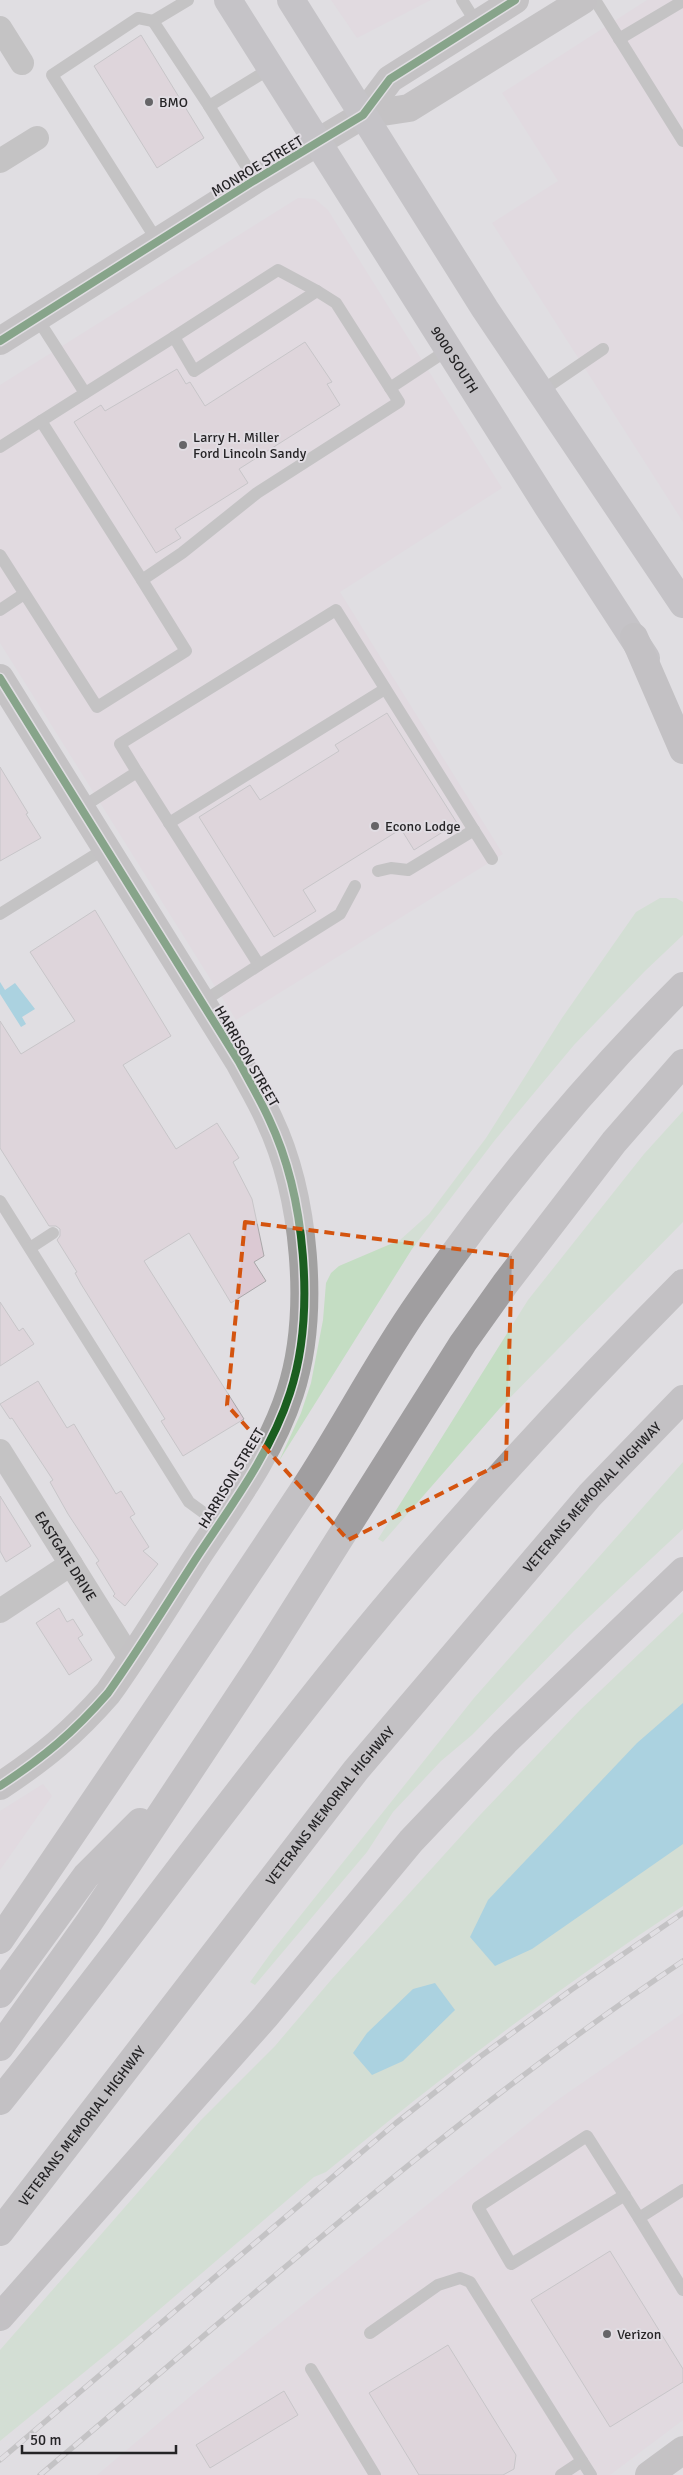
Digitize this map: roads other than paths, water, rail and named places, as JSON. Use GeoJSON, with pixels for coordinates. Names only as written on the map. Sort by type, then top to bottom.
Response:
{"type":"FeatureCollection","features":[{"type":"Feature","properties":{"kind":"highway"},"geometry":{"type":"LineString","coordinates":[[634,638],[683,750]]}},
{"type":"Feature","properties":{"kind":"highway"},"geometry":{"type":"LineString","coordinates":[[0,1940],[317,1469],[382,1359],[449,1260],[555,1125],[609,1064],[683,986]]}},
{"type":"Feature","properties":{"kind":"highway"},"geometry":{"type":"LineString","coordinates":[[0,2047],[88,1924],[187,1775],[279,1635],[463,1343],[505,1284],[614,1142],[680,1068]]}},
{"type":"Feature","properties":{"kind":"highway"},"geometry":{"type":"LineString","coordinates":[[0,2101],[363,1634],[484,1493],[613,1354],[683,1283]]}},
{"type":"Feature","properties":{"kind":"highway","name":"VETERANS MEMORIAL HIGHWAY"},"geometry":{"type":"LineString","coordinates":[[0,2232],[356,1770],[590,1495],[683,1399]]}},
{"type":"Feature","properties":{"kind":"highway"},"geometry":{"type":"LineString","coordinates":[[0,2316],[265,2016],[411,1841],[506,1742],[683,1571]]}},
{"type":"Feature","properties":{"kind":"highway"},"geometry":{"type":"LineString","coordinates":[[0,1994],[86,1876],[187,1775]]}},
{"type":"Feature","properties":{"kind":"main road","name":"9000 SOUTH"},"geometry":{"type":"LineString","coordinates":[[228,0],[683,716]]}},
{"type":"Feature","properties":{"kind":"main road"},"geometry":{"type":"LineString","coordinates":[[291,0],[540,392],[683,604]]}},
{"type":"Feature","properties":{"kind":"street","name":"MONROE STREET"},"geometry":{"type":"LineString","coordinates":[[364,115],[390,79],[515,0]]}},
{"type":"Feature","properties":{"kind":"street","name":"MONROE STREET"},"geometry":{"type":"LineString","coordinates":[[0,341],[255,180],[364,115],[409,108],[582,0]]}},
{"type":"Feature","properties":{"kind":"street"},"geometry":{"type":"LineString","coordinates":[[0,28],[22,63]]}},
{"type":"Feature","properties":{"kind":"street"},"geometry":{"type":"LineString","coordinates":[[0,162],[37,138]]}},
{"type":"Feature","properties":{"kind":"street","name":"HARRISON STREET"},"geometry":{"type":"LineString","coordinates":[[0,678],[239,1062],[270,1120],[290,1180],[302,1243],[305,1292],[301,1343],[290,1392],[272,1437],[247,1481],[108,1693],[80,1724],[50,1752],[0,1786]]}},
{"type":"Feature","properties":{"kind":"street","name":"EASTGATE DRIVE"},"geometry":{"type":"LineString","coordinates":[[0,1451],[131,1660]]}},
{"type":"Feature","properties":{"kind":"street"},"geometry":{"type":"LineString","coordinates":[[0,1611],[72,1564]]}},
{"type":"Feature","properties":{"kind":"street"},"geometry":{"type":"LineString","coordinates":[[649,2475],[683,2450]]}},
{"type":"Feature","properties":{"kind":"lane"},"geometry":{"type":"LineString","coordinates":[[158,242],[52,75],[138,18],[154,21],[188,0]]}},
{"type":"Feature","properties":{"kind":"lane"},"geometry":{"type":"LineString","coordinates":[[462,0],[477,24]]}},
{"type":"Feature","properties":{"kind":"lane"},"geometry":{"type":"LineString","coordinates":[[595,0],[683,141]]}},
{"type":"Feature","properties":{"kind":"lane"},"geometry":{"type":"LineString","coordinates":[[619,39],[683,0]]}},
{"type":"Feature","properties":{"kind":"lane"},"geometry":{"type":"LineString","coordinates":[[154,21],[255,180]]}},
{"type":"Feature","properties":{"kind":"lane"},"geometry":{"type":"LineString","coordinates":[[209,106],[271,68]]}},
{"type":"Feature","properties":{"kind":"lane"},"geometry":{"type":"LineString","coordinates":[[0,447],[278,270],[317,291],[336,304],[399,402],[257,493],[182,554],[142,580]]}},
{"type":"Feature","properties":{"kind":"lane"},"geometry":{"type":"LineString","coordinates":[[174,337],[194,370],[317,291]]}},
{"type":"Feature","properties":{"kind":"lane"},"geometry":{"type":"LineString","coordinates":[[37,318],[85,393]]}},
{"type":"Feature","properties":{"kind":"lane"},"geometry":{"type":"LineString","coordinates":[[390,388],[449,349]]}},
{"type":"Feature","properties":{"kind":"lane"},"geometry":{"type":"LineString","coordinates":[[540,392],[603,350]]}},
{"type":"Feature","properties":{"kind":"lane"},"geometry":{"type":"LineString","coordinates":[[0,555],[97,707],[186,651],[41,421]]}},
{"type":"Feature","properties":{"kind":"lane"},"geometry":{"type":"LineString","coordinates":[[0,610],[24,594]]}},
{"type":"Feature","properties":{"kind":"lane"},"geometry":{"type":"LineString","coordinates":[[258,965],[120,744],[336,610],[492,859]]}},
{"type":"Feature","properties":{"kind":"lane"},"geometry":{"type":"LineString","coordinates":[[168,823],[385,689]]}},
{"type":"Feature","properties":{"kind":"lane"},"geometry":{"type":"LineString","coordinates":[[81,808],[137,772]]}},
{"type":"Feature","properties":{"kind":"lane"},"geometry":{"type":"LineString","coordinates":[[378,871],[391,868],[408,870],[474,830]]}},
{"type":"Feature","properties":{"kind":"lane"},"geometry":{"type":"LineString","coordinates":[[0,914],[106,848]]}},
{"type":"Feature","properties":{"kind":"lane"},"geometry":{"type":"LineString","coordinates":[[202,1002],[340,914],[355,886]]}},
{"type":"Feature","properties":{"kind":"lane"},"geometry":{"type":"LineString","coordinates":[[0,1201],[189,1502],[219,1524]]}},
{"type":"Feature","properties":{"kind":"lane"},"geometry":{"type":"LineString","coordinates":[[30,1248],[53,1232]]}},
{"type":"Feature","properties":{"kind":"lane"},"geometry":{"type":"LineString","coordinates":[[624,2195],[511,2264],[478,2207],[587,2136],[639,2218],[683,2290]]}},
{"type":"Feature","properties":{"kind":"lane"},"geometry":{"type":"LineString","coordinates":[[639,2218],[683,2190]]}},
{"type":"Feature","properties":{"kind":"lane"},"geometry":{"type":"LineString","coordinates":[[370,2334],[438,2285],[460,2278],[470,2282],[592,2475]]}},
{"type":"Feature","properties":{"kind":"lane"},"geometry":{"type":"LineString","coordinates":[[311,2370],[375,2475]]}},
{"type":"Feature","properties":{"kind":"lane"},"geometry":{"type":"LineString","coordinates":[[562,2475],[582,2461]]}},
{"type":"Feature","properties":{"kind":"water"},"geometry":{"type":"Polygon","coordinates":[[[0,982],[5,990],[15,983],[35,1009],[22,1017],[26,1024],[21,1027],[0,994],[0,982]]]}},
{"type":"Feature","properties":{"kind":"water"},"geometry":{"type":"Polygon","coordinates":[[[683,1703],[683,1844],[532,1949],[495,1966],[470,1937],[488,1900],[637,1743],[683,1703]]]}},
{"type":"Feature","properties":{"kind":"water"},"geometry":{"type":"Polygon","coordinates":[[[435,1983],[455,2010],[403,2061],[372,2075],[353,2053],[367,2033],[413,1989],[435,1983]]]}},
{"type":"Feature","properties":{"kind":"railway"},"geometry":{"type":"LineString","coordinates":[[0,2460],[396,2123],[481,2056],[571,1990],[683,1913]]}},
{"type":"Feature","properties":{"kind":"railway"},"geometry":{"type":"LineString","coordinates":[[40,2475],[276,2275],[435,2144],[516,2081],[683,1961]]}},
{"type":"Feature","properties":{"kind":"place","name":"BMO"},"geometry":{"type":"Point","coordinates":[149,102]}},
{"type":"Feature","properties":{"kind":"place","name":"Larry H. Miller Ford Lincoln Sandy"},"geometry":{"type":"Point","coordinates":[183,445]}},
{"type":"Feature","properties":{"kind":"place","name":"Econo Lodge"},"geometry":{"type":"Point","coordinates":[375,826]}},
{"type":"Feature","properties":{"kind":"place","name":"Verizon"},"geometry":{"type":"Point","coordinates":[607,2334]}}]}
